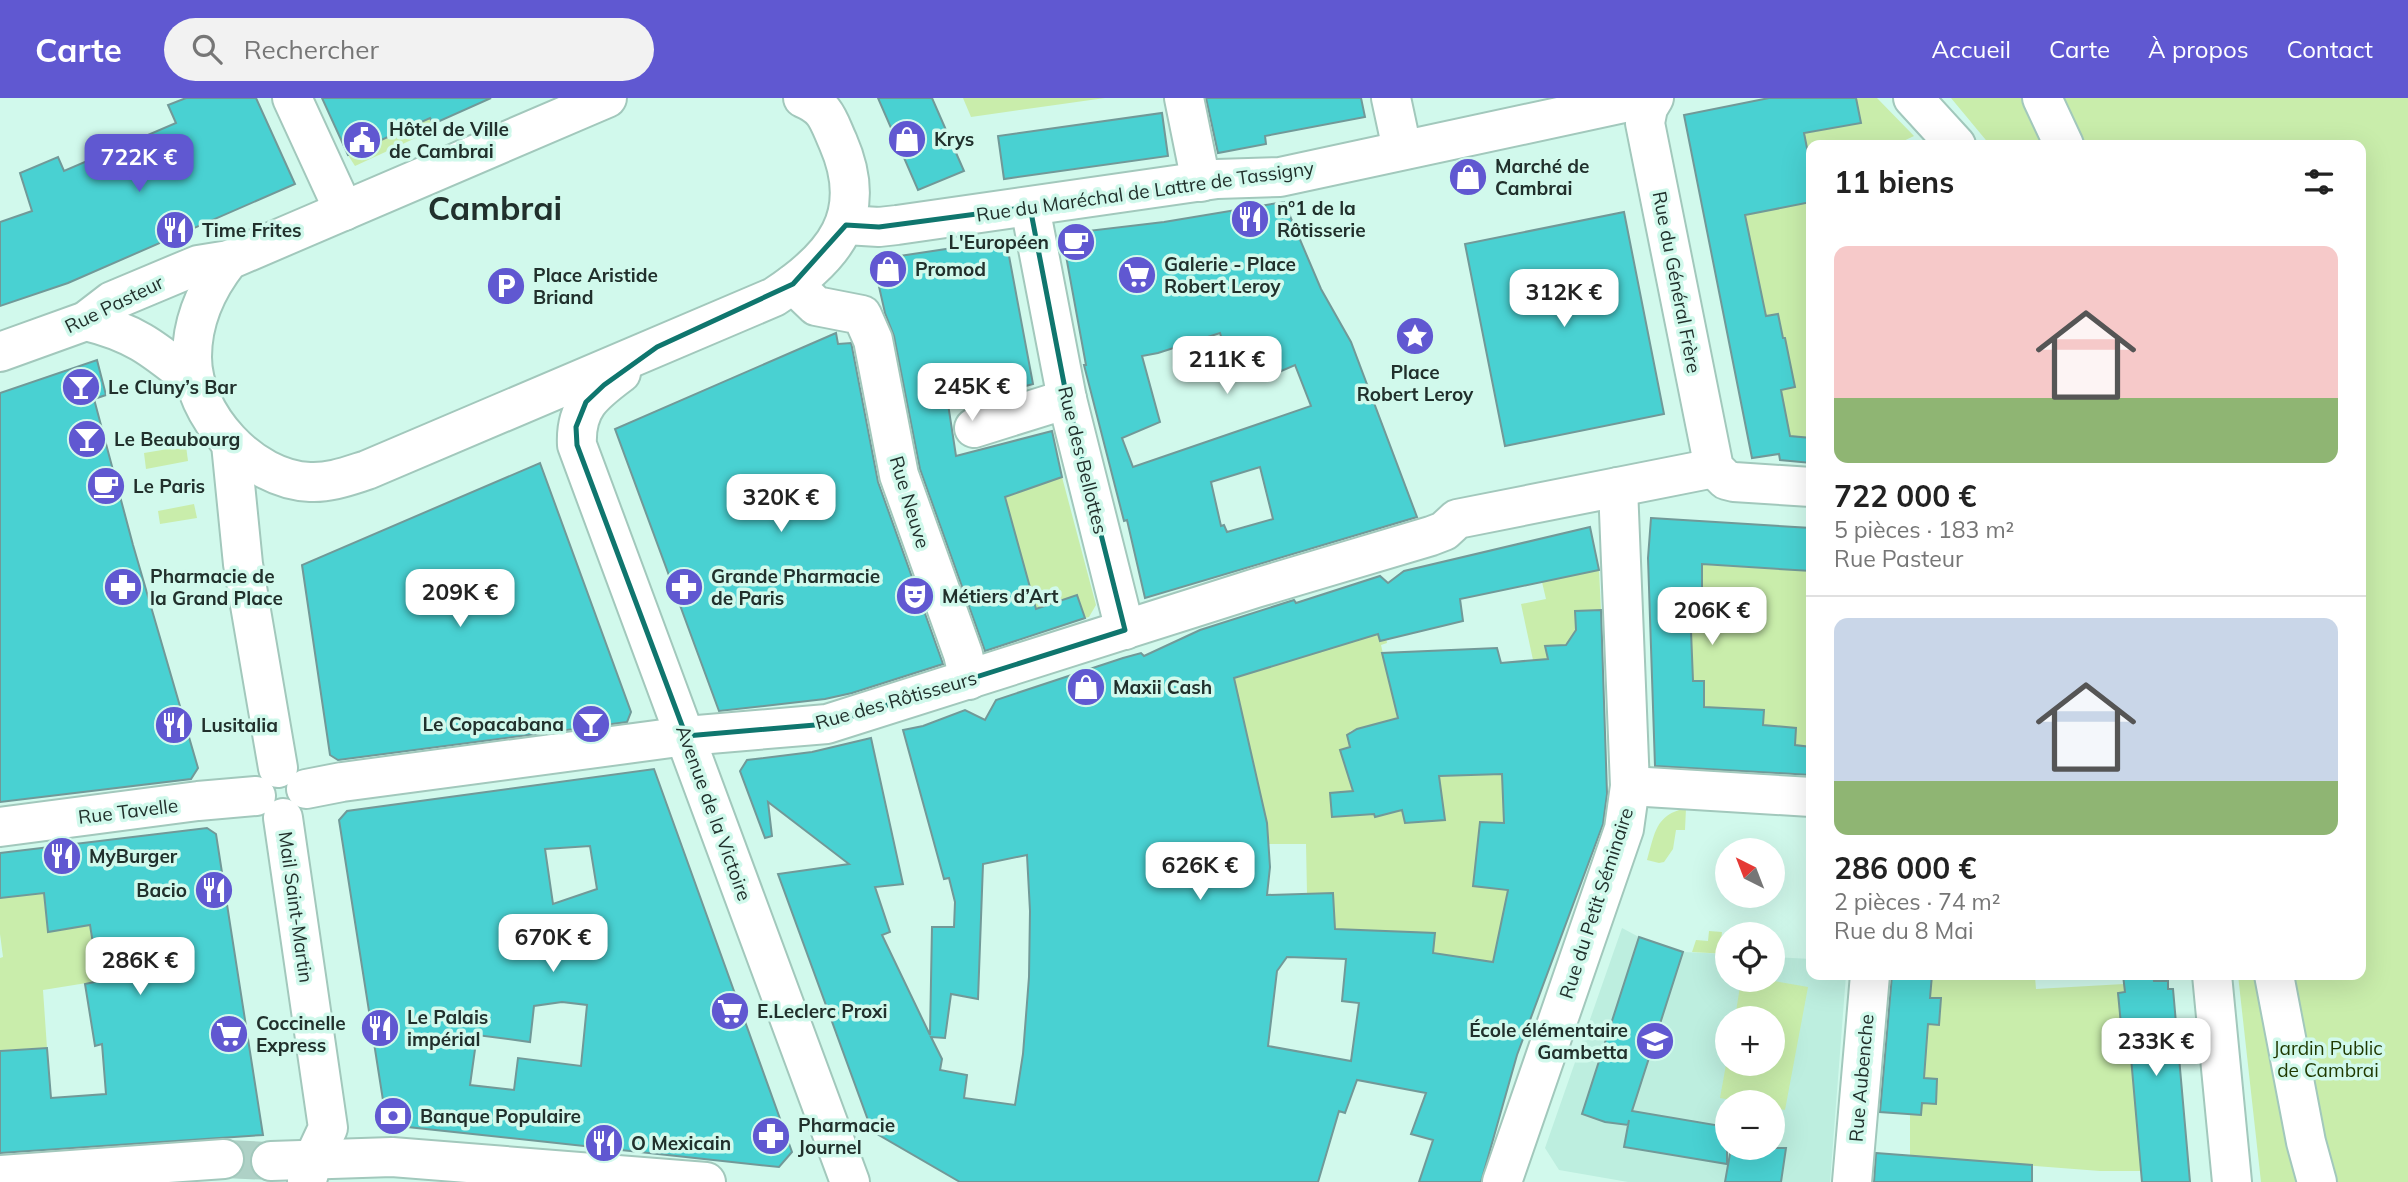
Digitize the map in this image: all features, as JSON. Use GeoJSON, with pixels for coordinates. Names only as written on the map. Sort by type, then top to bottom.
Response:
{"type":"FeatureCollection","features":[{"type":"Feature","properties":{"kind":"street"},"geometry":{"type":"LineString","coordinates":[[292,98],[344,211]]}},
{"type":"Feature","properties":{"kind":"street"},"geometry":{"type":"LineString","coordinates":[[1184,98],[1201,182]]}},
{"type":"Feature","properties":{"kind":"street"},"geometry":{"type":"LineString","coordinates":[[1391,98],[1402,149]]}},
{"type":"Feature","properties":{"kind":"street","name":"Rue du Maréchal de Lattre de Tassigny"},"geometry":{"type":"LineString","coordinates":[[846,225],[897,225],[1229,178],[1280,177],[1647,98]]}},
{"type":"Feature","properties":{"kind":"street","name":"Rue du Général Frère"},"geometry":{"type":"LineString","coordinates":[[1654,98],[1648,108],[1645,122],[1714,468]]}},
{"type":"Feature","properties":{"kind":"street"},"geometry":{"type":"LineString","coordinates":[[1913,98],[1951,140]]}},
{"type":"Feature","properties":{"kind":"street"},"geometry":{"type":"LineString","coordinates":[[2042,98],[2062,140]]}},
{"type":"Feature","properties":{"kind":"street"},"geometry":{"type":"LineString","coordinates":[[603,99],[229,260],[211,284],[195,327],[192,357],[194,381],[206,408],[231,444],[258,466],[287,478],[309,482],[335,480],[367,470],[757,305],[793,284],[821,259],[846,225],[850,205],[851,186],[843,153],[827,116],[813,100]]}},
{"type":"Feature","properties":{"kind":"street","name":"Rue des Bellottes"},"geometry":{"type":"LineString","coordinates":[[1030,207],[1067,399],[1125,630]]}},
{"type":"Feature","properties":{"kind":"street","name":"Rue Pasteur"},"geometry":{"type":"LineString","coordinates":[[0,352],[86,321],[112,302],[198,265],[229,260]]}},
{"type":"Feature","properties":{"kind":"street","name":"Rue Neuve"},"geometry":{"type":"LineString","coordinates":[[793,284],[816,306],[862,315],[873,340],[899,475],[963,654],[969,680]]}},
{"type":"Feature","properties":{"kind":"street"},"geometry":{"type":"LineString","coordinates":[[86,321],[115,328],[144,342],[194,381]]}},
{"type":"Feature","properties":{"kind":"street"},"geometry":{"type":"LineString","coordinates":[[577,445],[576,427],[586,402],[604,385],[657,347]]}},
{"type":"Feature","properties":{"kind":"street"},"geometry":{"type":"LineString","coordinates":[[974,428],[1067,399]]}},
{"type":"Feature","properties":{"kind":"street"},"geometry":{"type":"LineString","coordinates":[[456,432],[540,424],[564,434],[577,445]]}},
{"type":"Feature","properties":{"kind":"street","name":"Mail Saint-Martin"},"geometry":{"type":"LineString","coordinates":[[231,444],[243,564],[281,793],[328,1128],[310,1171]]}},
{"type":"Feature","properties":{"kind":"street","name":"Avenue de la Victoire"},"geometry":{"type":"LineString","coordinates":[[577,445],[850,1182]]}},
{"type":"Feature","properties":{"kind":"street"},"geometry":{"type":"LineString","coordinates":[[1618,487],[1714,468],[1726,480],[1734,482],[1806,487]]}},
{"type":"Feature","properties":{"kind":"street","name":"Rue des Rôtisseurs"},"geometry":{"type":"LineString","coordinates":[[281,793],[342,782],[686,736],[827,724],[1385,548],[1431,536],[1444,531],[1457,519],[1618,487]]}},
{"type":"Feature","properties":{"kind":"street","name":"Rue du Petit Séminaire"},"geometry":{"type":"LineString","coordinates":[[1503,1182],[1620,841],[1628,807],[1630,786],[1618,487]]}},
{"type":"Feature","properties":{"kind":"street"},"geometry":{"type":"LineString","coordinates":[[1630,786],[1806,797]]}},
{"type":"Feature","properties":{"kind":"street","name":"Rue Tavelle"},"geometry":{"type":"LineString","coordinates":[[0,827],[281,793]]}},
{"type":"Feature","properties":{"kind":"street","name":"Rue Aubenche"},"geometry":{"type":"LineString","coordinates":[[1852,1182],[1870,980]]}},
{"type":"Feature","properties":{"kind":"street"},"geometry":{"type":"LineString","coordinates":[[2212,980],[2232,1182]]}},
{"type":"Feature","properties":{"kind":"street"},"geometry":{"type":"LineString","coordinates":[[2275,980],[2306,1142],[2317,1182]]}},
{"type":"Feature","properties":{"kind":"street"},"geometry":{"type":"LineString","coordinates":[[271,1161],[310,1171],[392,1157],[706,1182]]}},
{"type":"Feature","properties":{"kind":"street"},"geometry":{"type":"LineString","coordinates":[[0,1175],[71,1176],[224,1159]]}},
{"type":"Feature","properties":{"kind":"highlighted area"},"geometry":{"type":"Polygon","coordinates":[[[1030,207],[1067,399],[1125,630],[827,724],[686,736],[577,445],[576,427],[586,402],[604,385],[657,347],[793,284],[846,225],[879,227],[1030,207]]]}},
{"type":"Feature","properties":{"kind":"shaded area","name":"École élémentaire Gambetta"},"geometry":{"type":"Polygon","coordinates":[[[1622,928],[1639,937],[1683,952],[1715,953],[1715,992],[1785,992],[1785,958],[1806,959],[1806,980],[1846,980],[1830,1182],[1628,1182],[1559,1170],[1545,1148],[1622,928]]]}},
{"type":"Feature","properties":{"kind":"green space"},"geometry":{"type":"Polygon","coordinates":[[[963,98],[1105,98],[971,117],[963,98]]]}},
{"type":"Feature","properties":{"kind":"green space"},"geometry":{"type":"Polygon","coordinates":[[[1856,98],[1877,98],[1914,136],[1906,140],[1806,140],[1806,151],[1784,155],[1780,138],[1861,123],[1856,98]]]}},
{"type":"Feature","properties":{"kind":"green space","name":"Jardin Public de Cambrai"},"geometry":{"type":"Polygon","coordinates":[[[1951,98],[2408,98],[2408,1182],[2261,1182],[2239,980],[2366,980],[2366,140],[1986,140],[1951,98]]]}},
{"type":"Feature","properties":{"kind":"green space"},"geometry":{"type":"Polygon","coordinates":[[[430,118],[435,129],[355,166],[348,155],[430,118]]]}},
{"type":"Feature","properties":{"kind":"green space"},"geometry":{"type":"Polygon","coordinates":[[[1806,203],[1806,438],[1790,436],[1781,390],[1795,387],[1785,338],[1766,317],[1745,215],[1806,203]]]}},
{"type":"Feature","properties":{"kind":"green space"},"geometry":{"type":"Polygon","coordinates":[[[186,446],[188,461],[146,469],[144,453],[186,446]]]}},
{"type":"Feature","properties":{"kind":"green space"},"geometry":{"type":"Polygon","coordinates":[[[1062,477],[1096,605],[1089,617],[1085,618],[1077,595],[1036,609],[1004,498],[1062,477]]]}},
{"type":"Feature","properties":{"kind":"green space"},"geometry":{"type":"Polygon","coordinates":[[[194,504],[197,518],[160,524],[158,511],[194,504]]]}},
{"type":"Feature","properties":{"kind":"green space"},"geometry":{"type":"Polygon","coordinates":[[[1691,564],[1806,571],[1806,746],[1795,745],[1796,728],[1763,725],[1736,709],[1732,773],[1696,770],[1695,746],[1704,704],[1704,681],[1693,681],[1691,631],[1702,631],[1691,564]]]}},
{"type":"Feature","properties":{"kind":"green space"},"geometry":{"type":"Polygon","coordinates":[[[1599,570],[1601,610],[1575,611],[1576,645],[1545,646],[1548,659],[1533,660],[1521,604],[1546,599],[1542,582],[1599,570]]]}},
{"type":"Feature","properties":{"kind":"green space"},"geometry":{"type":"Polygon","coordinates":[[[1385,632],[1387,643],[1381,645],[1393,696],[1414,702],[1378,738],[1374,724],[1350,731],[1355,746],[1340,750],[1357,806],[1439,776],[1502,770],[1531,824],[1480,822],[1474,886],[1548,895],[1504,911],[1491,972],[1479,969],[1476,959],[1433,953],[1435,933],[1335,930],[1333,893],[1307,894],[1306,844],[1268,844],[1255,768],[1234,678],[1385,632]]]}},
{"type":"Feature","properties":{"kind":"green space"},"geometry":{"type":"Polygon","coordinates":[[[1686,808],[1685,830],[1676,830],[1673,849],[1664,862],[1647,860],[1662,820],[1686,808]]]}},
{"type":"Feature","properties":{"kind":"green space"},"geometry":{"type":"Polygon","coordinates":[[[48,892],[44,900],[48,932],[89,923],[99,981],[43,990],[47,1048],[0,1050],[0,958],[3,957],[0,898],[48,892]]]}},
{"type":"Feature","properties":{"kind":"green space"},"geometry":{"type":"Polygon","coordinates":[[[1709,931],[1715,931],[1715,953],[1692,952],[1696,940],[1708,941],[1709,931]]]}},
{"type":"Feature","properties":{"kind":"green space"},"geometry":{"type":"Polygon","coordinates":[[[1932,980],[2035,980],[2036,989],[2124,984],[2125,992],[2118,993],[2122,1035],[2130,1035],[2141,1171],[2100,1171],[1910,1156],[1910,1114],[1921,1115],[1922,1103],[1936,1103],[1937,1079],[1924,1078],[1928,1024],[1939,1024],[1941,999],[1930,998],[1932,980]]]}},
{"type":"Feature","properties":{"kind":"green space"},"geometry":{"type":"Polygon","coordinates":[[[1785,983],[1808,987],[1785,1110],[1785,1090],[1721,1090],[1724,1076],[1785,1076],[1785,1006],[1737,1006],[1739,992],[1785,992],[1785,983]]]}},
{"type":"Feature","properties":{"kind":"building"},"geometry":{"type":"Polygon","coordinates":[[[186,98],[256,98],[295,184],[68,283],[0,306],[0,222],[32,211],[20,173],[58,157],[64,171],[176,123],[168,105],[186,98]]]}},
{"type":"Feature","properties":{"kind":"building","name":"Hôtel de Ville de Cambrai"},"geometry":{"type":"Polygon","coordinates":[[[322,98],[491,98],[433,124],[430,118],[348,155],[322,98]]]}},
{"type":"Feature","properties":{"kind":"building"},"geometry":{"type":"Polygon","coordinates":[[[878,98],[932,98],[964,171],[918,190],[878,98]]]}},
{"type":"Feature","properties":{"kind":"building"},"geometry":{"type":"Polygon","coordinates":[[[1206,98],[1361,98],[1365,117],[1265,136],[1266,144],[1218,153],[1206,98]]]}},
{"type":"Feature","properties":{"kind":"building"},"geometry":{"type":"Polygon","coordinates":[[[1769,98],[1856,98],[1861,123],[1804,133],[1806,203],[1745,215],[1766,316],[1778,314],[1785,338],[1795,387],[1781,390],[1790,436],[1806,438],[1806,463],[1780,460],[1779,454],[1752,458],[1684,115],[1769,98]]]}},
{"type":"Feature","properties":{"kind":"building"},"geometry":{"type":"Polygon","coordinates":[[[1162,113],[1168,156],[1004,179],[998,136],[1162,113]]]}},
{"type":"Feature","properties":{"kind":"building"},"geometry":{"type":"Polygon","coordinates":[[[1284,202],[1321,289],[1351,342],[1417,517],[1145,598],[1127,520],[1124,521],[1084,365],[1062,234],[1164,222],[1284,202]],[[1220,333],[1142,356],[1160,422],[1122,438],[1133,467],[1311,406],[1295,365],[1265,378],[1257,361],[1231,368],[1220,333]],[[1260,467],[1211,482],[1221,526],[1224,525],[1227,532],[1273,519],[1260,467]]]}},
{"type":"Feature","properties":{"kind":"building"},"geometry":{"type":"Polygon","coordinates":[[[1624,212],[1664,414],[1505,446],[1465,244],[1624,212]]]}},
{"type":"Feature","properties":{"kind":"building"},"geometry":{"type":"Polygon","coordinates":[[[1006,240],[1033,384],[965,403],[948,404],[956,456],[1052,431],[1062,477],[1005,497],[1036,609],[1077,595],[1085,618],[985,651],[920,469],[894,336],[885,313],[873,260],[1006,240]]]}},
{"type":"Feature","properties":{"kind":"building"},"geometry":{"type":"Polygon","coordinates":[[[836,333],[838,344],[851,343],[878,482],[943,664],[825,699],[719,711],[615,429],[836,333]]]}},
{"type":"Feature","properties":{"kind":"building"},"geometry":{"type":"Polygon","coordinates":[[[97,360],[106,395],[94,399],[198,768],[191,779],[0,802],[0,393],[97,360]]]}},
{"type":"Feature","properties":{"kind":"building"},"geometry":{"type":"Polygon","coordinates":[[[540,463],[631,712],[627,722],[338,760],[330,755],[302,565],[540,463]]]}},
{"type":"Feature","properties":{"kind":"building"},"geometry":{"type":"Polygon","coordinates":[[[1651,518],[1806,528],[1806,571],[1702,564],[1702,631],[1691,631],[1693,681],[1704,681],[1704,707],[1764,710],[1763,725],[1796,728],[1795,745],[1806,746],[1806,775],[1655,766],[1648,558],[1651,518]]]}},
{"type":"Feature","properties":{"kind":"building"},"geometry":{"type":"Polygon","coordinates":[[[1590,527],[1599,570],[1460,599],[1463,621],[1380,641],[1378,634],[1234,678],[1267,823],[1270,867],[1267,895],[1333,893],[1335,929],[1435,933],[1433,953],[1493,962],[1508,890],[1473,886],[1480,822],[1504,823],[1502,774],[1439,776],[1445,820],[1405,823],[1402,810],[1375,817],[1374,814],[1332,817],[1330,793],[1353,791],[1340,750],[1350,747],[1347,735],[1357,729],[1398,718],[1382,653],[1497,648],[1501,663],[1548,659],[1545,646],[1566,645],[1576,630],[1575,611],[1601,610],[1607,794],[1603,824],[1517,1055],[1481,1182],[1419,1182],[1433,1140],[1411,1134],[1426,1093],[1357,1080],[1345,1113],[1339,1111],[1318,1182],[960,1182],[872,1131],[778,874],[849,864],[768,802],[772,836],[765,838],[740,771],[747,760],[812,752],[871,738],[903,884],[875,887],[890,932],[882,935],[930,1035],[932,927],[954,927],[955,902],[949,878],[944,879],[903,730],[923,726],[965,710],[985,720],[996,700],[1123,658],[1141,653],[1144,656],[1200,630],[1294,600],[1296,603],[1380,576],[1388,583],[1404,571],[1590,527]],[[1027,855],[983,864],[978,999],[951,994],[945,1038],[931,1037],[942,1059],[940,1070],[967,1075],[964,1098],[1015,1105],[1023,1054],[1029,977],[1027,855]],[[1287,957],[1277,971],[1268,1046],[1351,1061],[1359,1003],[1342,1001],[1346,959],[1287,957]]]}},
{"type":"Feature","properties":{"kind":"building"},"geometry":{"type":"Polygon","coordinates":[[[654,769],[792,1152],[779,1167],[389,1125],[339,820],[347,811],[654,769]],[[590,846],[545,849],[553,904],[597,889],[590,846]],[[562,1002],[534,1006],[530,1042],[477,1035],[470,1085],[514,1090],[518,1058],[581,1066],[587,1005],[562,1002]]]}},
{"type":"Feature","properties":{"kind":"building"},"geometry":{"type":"Polygon","coordinates":[[[207,828],[216,834],[263,1135],[0,1153],[0,1051],[47,1048],[51,1098],[106,1094],[102,1044],[95,1046],[85,984],[99,981],[90,925],[48,932],[44,893],[0,898],[0,853],[207,828]]]}},
{"type":"Feature","properties":{"kind":"building"},"geometry":{"type":"Polygon","coordinates":[[[1639,937],[1683,952],[1632,1111],[1715,1125],[1715,1160],[1727,1160],[1727,1164],[1624,1147],[1629,1120],[1628,1125],[1605,1122],[1582,1114],[1639,937]]]}},
{"type":"Feature","properties":{"kind":"building"},"geometry":{"type":"Polygon","coordinates":[[[1892,980],[1932,980],[1930,998],[1941,998],[1939,1025],[1928,1024],[1924,1078],[1937,1079],[1936,1104],[1922,1103],[1921,1115],[1880,1112],[1892,980]]]}},
{"type":"Feature","properties":{"kind":"building"},"geometry":{"type":"Polygon","coordinates":[[[2124,980],[2168,981],[2168,989],[2173,989],[2190,1182],[2142,1182],[2129,1035],[2122,1035],[2118,993],[2125,992],[2124,980]]]}},
{"type":"Feature","properties":{"kind":"building"},"geometry":{"type":"Polygon","coordinates":[[[1876,1153],[2032,1165],[2032,1182],[1874,1182],[1876,1153]]]}},
{"type":"Feature","properties":{"kind":"building"},"geometry":{"type":"Polygon","coordinates":[[[1729,1160],[1784,1160],[1781,1182],[1725,1182],[1729,1160]]]}},
{"type":"Feature","properties":{"kind":"tunnel"},"geometry":{"type":"LineString","coordinates":[[224,1159],[271,1161]]}},
{"type":"Feature","properties":{"kind":"place","name":"Krys"},"geometry":{"type":"Point","coordinates":[907,139]}},
{"type":"Feature","properties":{"kind":"place","name":"Hôtel de Ville de Cambrai"},"geometry":{"type":"Point","coordinates":[362,140]}},
{"type":"Feature","properties":{"kind":"place","name":"Marché de Cambrai"},"geometry":{"type":"Point","coordinates":[1468,177]}},
{"type":"Feature","properties":{"kind":"place","name":"n°1 de la Rôtisserie"},"geometry":{"type":"Point","coordinates":[1250,219]}},
{"type":"Feature","properties":{"kind":"place","name":"Time Frites"},"geometry":{"type":"Point","coordinates":[175,230]}},
{"type":"Feature","properties":{"kind":"place","name":"L'Européen"},"geometry":{"type":"Point","coordinates":[1076,242]}},
{"type":"Feature","properties":{"kind":"place","name":"Promod"},"geometry":{"type":"Point","coordinates":[888,269]}},
{"type":"Feature","properties":{"kind":"place","name":"Galerie - Place Robert Leroy"},"geometry":{"type":"Point","coordinates":[1137,275]}},
{"type":"Feature","properties":{"kind":"place","name":"Place Aristide Briand"},"geometry":{"type":"Point","coordinates":[506,286]}},
{"type":"Feature","properties":{"kind":"place","name":"Place Robert Leroy"},"geometry":{"type":"Point","coordinates":[1415,336]}},
{"type":"Feature","properties":{"kind":"place","name":"Le Cluny’s Bar"},"geometry":{"type":"Point","coordinates":[81,387]}},
{"type":"Feature","properties":{"kind":"place","name":"Le Beaubourg"},"geometry":{"type":"Point","coordinates":[87,439]}},
{"type":"Feature","properties":{"kind":"place","name":"Le Paris"},"geometry":{"type":"Point","coordinates":[106,486]}},
{"type":"Feature","properties":{"kind":"place","name":"Pharmacie de la Grand Place"},"geometry":{"type":"Point","coordinates":[123,587]}},
{"type":"Feature","properties":{"kind":"place","name":"Grande Pharmacie de Paris"},"geometry":{"type":"Point","coordinates":[684,587]}},
{"type":"Feature","properties":{"kind":"place","name":"Métiers d’Art"},"geometry":{"type":"Point","coordinates":[915,596]}},
{"type":"Feature","properties":{"kind":"place","name":"Maxii Cash"},"geometry":{"type":"Point","coordinates":[1086,687]}},
{"type":"Feature","properties":{"kind":"place","name":"Le Copacabana"},"geometry":{"type":"Point","coordinates":[591,724]}},
{"type":"Feature","properties":{"kind":"place","name":"Lusitalia"},"geometry":{"type":"Point","coordinates":[174,725]}},
{"type":"Feature","properties":{"kind":"place","name":"MyBurger"},"geometry":{"type":"Point","coordinates":[62,856]}},
{"type":"Feature","properties":{"kind":"place","name":"Bacio"},"geometry":{"type":"Point","coordinates":[214,890]}},
{"type":"Feature","properties":{"kind":"place","name":"E.Leclerc Proxi"},"geometry":{"type":"Point","coordinates":[730,1011]}},
{"type":"Feature","properties":{"kind":"place","name":"Le Palais impérial"},"geometry":{"type":"Point","coordinates":[380,1028]}},
{"type":"Feature","properties":{"kind":"place","name":"Coccinelle Express"},"geometry":{"type":"Point","coordinates":[229,1034]}},
{"type":"Feature","properties":{"kind":"place","name":"École élémentaire Gambetta"},"geometry":{"type":"Point","coordinates":[1655,1041]}},
{"type":"Feature","properties":{"kind":"place","name":"Banque Populaire"},"geometry":{"type":"Point","coordinates":[393,1116]}},
{"type":"Feature","properties":{"kind":"place","name":"Pharmacie Journel"},"geometry":{"type":"Point","coordinates":[771,1136]}},
{"type":"Feature","properties":{"kind":"place","name":"O Mexicain"},"geometry":{"type":"Point","coordinates":[604,1143]}},
{"type":"Feature","properties":{"kind":"district","name":"Cambrai"},"geometry":{"type":"Point","coordinates":[495,207]}}]}
